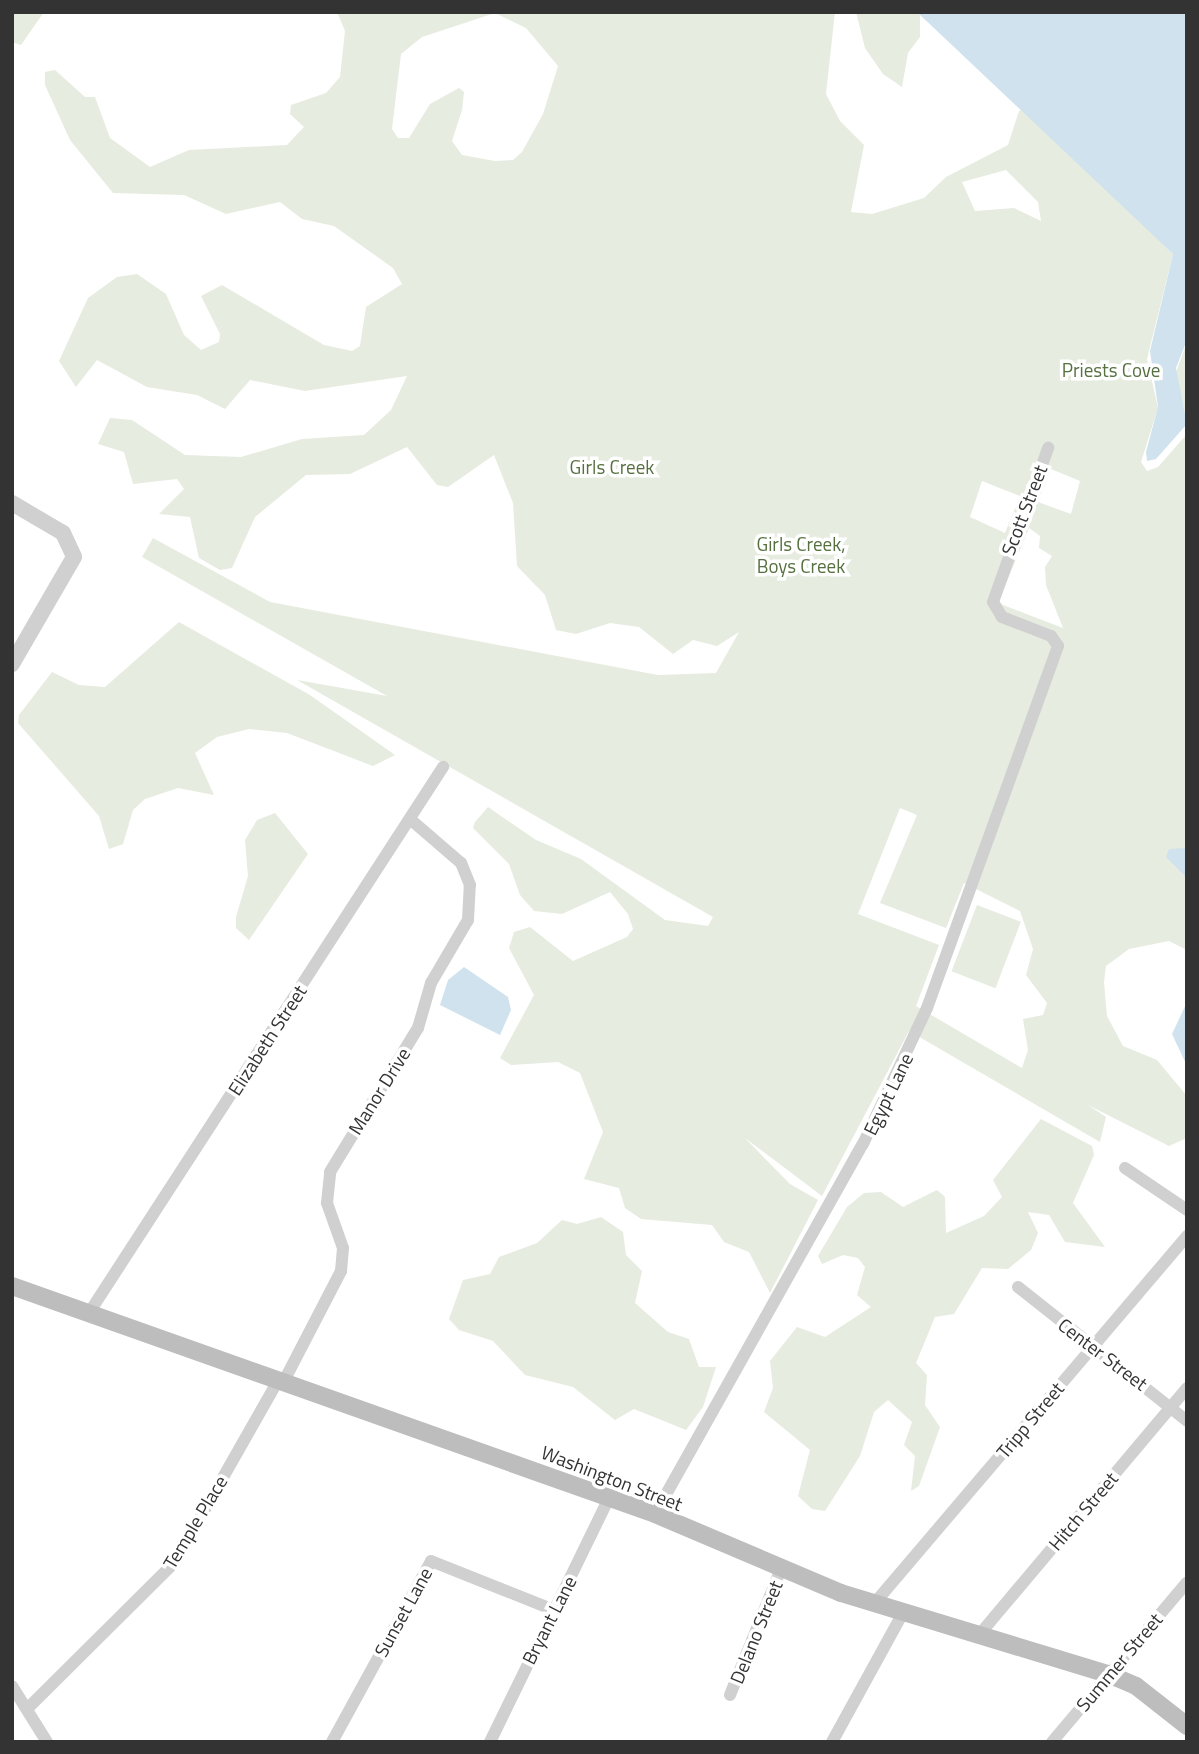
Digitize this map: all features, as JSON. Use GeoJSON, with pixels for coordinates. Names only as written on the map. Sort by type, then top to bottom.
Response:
{"type":"FeatureCollection","features":[{"type":"Feature","properties":{"kind":"main road","name":"Washington Street"},"geometry":{"type":"LineString","coordinates":[[12,1286],[655,1514],[781,1569],[873,1605],[1108,1674],[1147,1693],[1187,1726]]}},
{"type":"Feature","properties":{"kind":"street","name":"Scott Street"},"geometry":{"type":"LineString","coordinates":[[1048,448],[999,573],[993,602],[998,612],[1051,636],[1058,646]]}},
{"type":"Feature","properties":{"kind":"street"},"geometry":{"type":"LineString","coordinates":[[12,503],[58,529],[73,551],[71,570],[12,664]]}},
{"type":"Feature","properties":{"kind":"street","name":"Egypt Lane"},"geometry":{"type":"LineString","coordinates":[[655,1514],[911,1048],[1058,646]]}},
{"type":"Feature","properties":{"kind":"street","name":"Elizabeth Street"},"geometry":{"type":"LineString","coordinates":[[89,1313],[443,767]]}},
{"type":"Feature","properties":{"kind":"street","name":"Manor Drive"},"geometry":{"type":"LineString","coordinates":[[281,1380],[341,1271],[343,1248],[327,1203],[330,1172],[418,1028],[431,982],[468,920],[470,885],[461,863],[410,819]]}},
{"type":"Feature","properties":{"kind":"street"},"geometry":{"type":"LineString","coordinates":[[1125,1168],[1187,1210]]}},
{"type":"Feature","properties":{"kind":"street","name":"Tripp Street"},"geometry":{"type":"LineString","coordinates":[[873,1605],[1187,1236]]}},
{"type":"Feature","properties":{"kind":"street","name":"Center Street"},"geometry":{"type":"LineString","coordinates":[[1018,1287],[1187,1421]]}},
{"type":"Feature","properties":{"kind":"street","name":"Temple Place"},"geometry":{"type":"LineString","coordinates":[[29,1707],[174,1562],[281,1380]]}},
{"type":"Feature","properties":{"kind":"street","name":"Hitch Street"},"geometry":{"type":"LineString","coordinates":[[979,1634],[1187,1388]]}},
{"type":"Feature","properties":{"kind":"street","name":"Bryant Lane"},"geometry":{"type":"LineString","coordinates":[[490,1742],[609,1498]]}},
{"type":"Feature","properties":{"kind":"street","name":"Sunset Lane"},"geometry":{"type":"LineString","coordinates":[[332,1742],[431,1561],[554,1609]]}},
{"type":"Feature","properties":{"kind":"street","name":"Delano Street"},"geometry":{"type":"LineString","coordinates":[[730,1695],[781,1569]]}},
{"type":"Feature","properties":{"kind":"street","name":"Summer Street"},"geometry":{"type":"LineString","coordinates":[[1052,1742],[1187,1582]]}},
{"type":"Feature","properties":{"kind":"street"},"geometry":{"type":"LineString","coordinates":[[832,1742],[903,1613]]}},
{"type":"Feature","properties":{"kind":"street"},"geometry":{"type":"LineString","coordinates":[[12,1686],[29,1707],[47,1742]]}},
{"type":"Feature","properties":{"kind":"green space"},"geometry":{"type":"Polygon","coordinates":[[[12,12],[44,12],[21,45],[12,42],[12,12]]]}},
{"type":"Feature","properties":{"kind":"green space"},"geometry":{"type":"Polygon","coordinates":[[[337,12],[835,12],[826,94],[840,121],[864,145],[851,212],[872,214],[924,198],[946,177],[1008,145],[1019,111],[1028,107],[1173,254],[1147,359],[1158,408],[1141,462],[1147,471],[1158,467],[1187,434],[1187,950],[1169,941],[1129,949],[1106,966],[1104,982],[1107,1016],[1123,1046],[1157,1060],[1187,1096],[1187,1138],[1169,1146],[1088,1105],[1106,1117],[1100,1142],[909,1031],[822,1196],[745,1138],[790,1184],[818,1200],[770,1293],[749,1252],[724,1242],[712,1225],[641,1219],[625,1208],[619,1188],[584,1179],[603,1132],[580,1073],[558,1062],[511,1065],[500,1058],[534,995],[509,948],[514,932],[530,927],[573,961],[627,937],[633,929],[628,914],[610,892],[562,914],[534,911],[520,895],[509,864],[473,828],[475,822],[488,807],[536,840],[581,859],[665,920],[708,926],[713,917],[297,680],[387,696],[142,557],[153,538],[270,602],[658,675],[716,673],[739,632],[717,646],[693,640],[673,654],[639,627],[610,623],[576,634],[556,630],[545,595],[517,566],[513,503],[494,455],[448,487],[437,485],[407,447],[350,474],[306,475],[255,517],[232,568],[220,570],[199,558],[190,517],[159,514],[184,489],[177,479],[133,484],[124,452],[98,444],[110,418],[132,420],[185,455],[241,457],[302,439],[364,435],[391,410],[407,376],[305,391],[250,380],[225,409],[197,395],[147,387],[97,360],[76,387],[59,361],[88,298],[117,277],[137,274],[166,294],[184,335],[201,350],[219,342],[220,334],[201,296],[222,285],[324,345],[352,351],[360,346],[366,307],[402,284],[393,268],[334,226],[302,219],[280,202],[226,214],[184,195],[113,193],[70,140],[45,85],[45,72],[55,70],[85,97],[95,97],[110,138],[150,167],[189,150],[287,145],[304,127],[290,114],[291,105],[326,93],[340,77],[345,31],[337,12]],[[495,13],[422,37],[401,54],[392,129],[398,138],[409,138],[430,104],[459,88],[464,92],[462,110],[452,141],[462,155],[495,161],[513,160],[522,152],[543,114],[558,66],[526,28],[495,13]],[[1006,170],[962,182],[975,211],[1014,208],[1041,221],[1038,202],[1006,170]],[[1051,469],[1038,502],[1071,514],[1080,481],[1051,469]],[[982,481],[970,517],[1005,533],[1020,496],[982,481]],[[1029,528],[998,603],[1063,628],[1046,585],[1045,567],[1052,556],[1039,548],[1040,536],[1029,528]],[[900,808],[858,914],[939,945],[916,1006],[1022,1068],[1028,1050],[1023,1019],[1043,1015],[1047,1003],[1026,975],[1033,949],[1020,911],[964,883],[946,928],[880,903],[917,815],[900,808]]]}},
{"type":"Feature","properties":{"kind":"green space"},"geometry":{"type":"Polygon","coordinates":[[[856,12],[920,12],[920,37],[908,53],[902,87],[883,74],[865,48],[856,12]]]}},
{"type":"Feature","properties":{"kind":"green space"},"geometry":{"type":"Polygon","coordinates":[[[1187,342],[1187,423],[1176,372],[1187,342]]]}},
{"type":"Feature","properties":{"kind":"green space"},"geometry":{"type":"Polygon","coordinates":[[[179,622],[310,695],[395,755],[373,766],[287,733],[249,729],[217,737],[195,753],[214,795],[178,788],[145,799],[133,810],[123,844],[109,849],[99,816],[18,723],[19,715],[52,672],[79,685],[105,687],[179,622]]]}},
{"type":"Feature","properties":{"kind":"green space"},"geometry":{"type":"Polygon","coordinates":[[[275,813],[308,854],[249,940],[236,928],[236,917],[248,876],[245,840],[257,820],[275,813]]]}},
{"type":"Feature","properties":{"kind":"green space"},"geometry":{"type":"Polygon","coordinates":[[[977,905],[1021,922],[995,988],[952,971],[977,905]]]}},
{"type":"Feature","properties":{"kind":"green space"},"geometry":{"type":"Polygon","coordinates":[[[1041,1119],[1092,1146],[1094,1155],[1073,1203],[1105,1247],[1065,1242],[1049,1215],[1028,1212],[1038,1233],[1031,1250],[1008,1269],[982,1268],[954,1314],[935,1317],[916,1363],[927,1375],[925,1405],[940,1427],[919,1486],[911,1491],[915,1456],[904,1445],[912,1422],[888,1400],[874,1412],[860,1456],[825,1511],[812,1509],[798,1496],[810,1450],[764,1412],[773,1388],[770,1361],[797,1327],[825,1337],[871,1307],[857,1295],[865,1267],[858,1258],[843,1255],[822,1264],[818,1256],[847,1207],[864,1193],[881,1192],[903,1207],[937,1190],[945,1197],[946,1233],[984,1216],[1002,1197],[993,1180],[1041,1119]]]}},
{"type":"Feature","properties":{"kind":"green space"},"geometry":{"type":"Polygon","coordinates":[[[601,1217],[623,1232],[626,1255],[642,1271],[635,1303],[668,1332],[689,1339],[699,1367],[716,1367],[703,1407],[686,1430],[634,1409],[615,1420],[573,1387],[525,1375],[493,1341],[459,1330],[449,1319],[463,1280],[490,1274],[499,1257],[537,1243],[562,1220],[577,1224],[601,1217]]]}},
{"type":"Feature","properties":{"kind":"water"},"geometry":{"type":"Polygon","coordinates":[[[917,12],[1187,12],[1187,340],[1176,368],[1187,424],[1156,459],[1147,461],[1146,452],[1158,407],[1150,351],[1173,254],[917,12]]]}},
{"type":"Feature","properties":{"kind":"water"},"geometry":{"type":"Polygon","coordinates":[[[1187,848],[1187,878],[1166,857],[1169,849],[1187,848]]]}},
{"type":"Feature","properties":{"kind":"water"},"geometry":{"type":"Polygon","coordinates":[[[464,967],[508,997],[511,1010],[500,1035],[440,1005],[448,980],[464,967]]]}},
{"type":"Feature","properties":{"kind":"water"},"geometry":{"type":"Polygon","coordinates":[[[1187,1002],[1187,1066],[1172,1034],[1187,1002]]]}},
{"type":"Feature","properties":{"kind":"park label","name":"Priests Cove"},"geometry":{"type":"Point","coordinates":[1111,370]}},
{"type":"Feature","properties":{"kind":"park label","name":"Girls Creek"},"geometry":{"type":"Point","coordinates":[612,467]}},
{"type":"Feature","properties":{"kind":"park label","name":"Girls Creek, Boys Creek"},"geometry":{"type":"Point","coordinates":[801,555]}}]}
